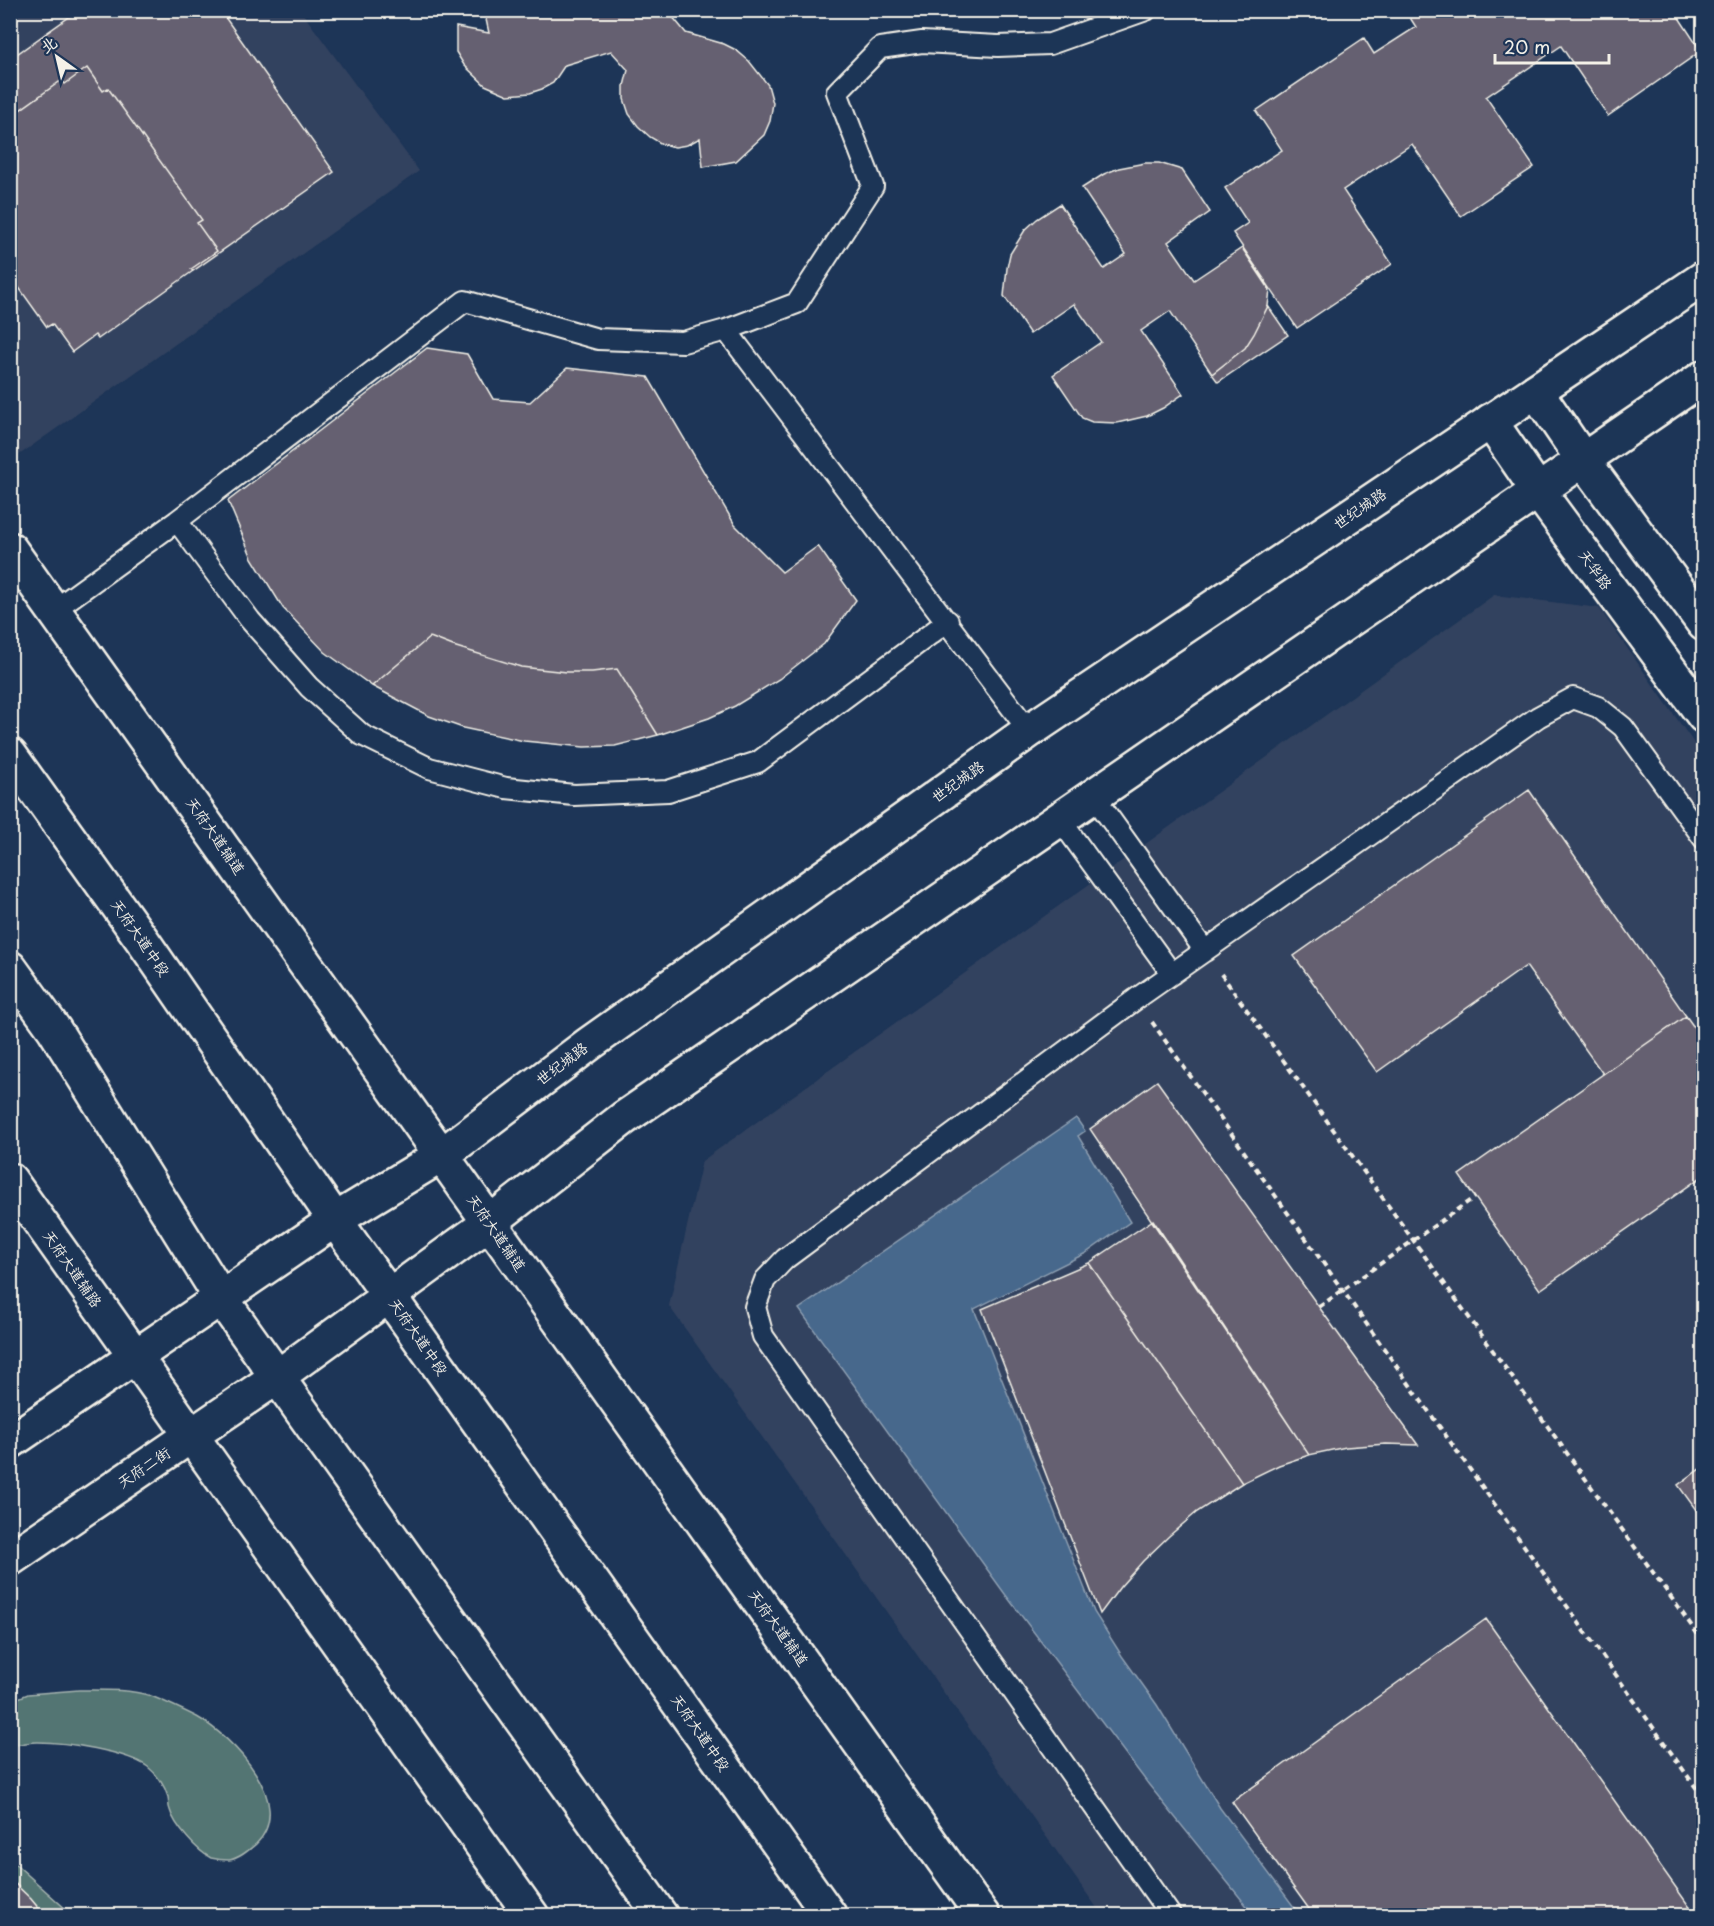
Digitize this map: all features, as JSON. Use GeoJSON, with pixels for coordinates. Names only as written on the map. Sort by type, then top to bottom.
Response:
{"type":"FeatureCollection","features":[{"type":"Feature","properties":{"kind":"main road","name":"世纪城路"},"geometry":{"type":"LineString","coordinates":[[221,1298],[335,1220],[442,1155],[599,1037],[1029,731],[1704,278]]}},
{"type":"Feature","properties":{"kind":"main road"},"geometry":{"type":"LineString","coordinates":[[277,1377],[489,1223],[624,1118],[1704,377]]}},
{"type":"Feature","properties":{"kind":"main road"},"geometry":{"type":"LineString","coordinates":[[1536,391],[1583,460],[1704,624]]}},
{"type":"Feature","properties":{"kind":"main road","name":"天华路"},"geometry":{"type":"LineString","coordinates":[[1490,421],[1538,491],[1704,716]]}},
{"type":"Feature","properties":{"kind":"main road","name":"天府大道辅道"},"geometry":{"type":"LineString","coordinates":[[10,549],[983,1916]]}},
{"type":"Feature","properties":{"kind":"main road","name":"天府大道中段"},"geometry":{"type":"LineString","coordinates":[[10,755],[143,941],[335,1220],[830,1916]]}},
{"type":"Feature","properties":{"kind":"main road"},"geometry":{"type":"LineString","coordinates":[[10,968],[54,1029],[221,1298],[661,1916]]}},
{"type":"Feature","properties":{"kind":"main road","name":"天府大道辅路"},"geometry":{"type":"LineString","coordinates":[[10,1180],[135,1357]]}},
{"type":"Feature","properties":{"kind":"main road"},"geometry":{"type":"LineString","coordinates":[[10,1442],[221,1298]]}},
{"type":"Feature","properties":{"kind":"main road"},"geometry":{"type":"LineString","coordinates":[[135,1357],[532,1916]]}},
{"type":"Feature","properties":{"kind":"main road","name":"天府二街"},"geometry":{"type":"LineString","coordinates":[[10,1559],[277,1377]]}},
{"type":"Feature","properties":{"kind":"lane"},"geometry":{"type":"LineString","coordinates":[[54,610],[177,521],[465,301],[598,339],[683,342],[726,330],[797,303],[873,186],[837,92],[880,48],[922,42],[998,46],[1050,44],[1146,10]]}},
{"type":"Feature","properties":{"kind":"lane"},"geometry":{"type":"LineString","coordinates":[[726,330],[1029,731]]}},
{"type":"Feature","properties":{"kind":"lane"},"geometry":{"type":"LineString","coordinates":[[177,521],[250,620],[309,687],[362,735],[429,768],[506,788],[573,795],[668,790],[758,762],[948,621]]}},
{"type":"Feature","properties":{"kind":"lane"},"geometry":{"type":"LineString","coordinates":[[1171,1916],[763,1336],[755,1307],[765,1280],[785,1259],[1136,999],[1538,717],[1572,698],[1598,707],[1623,727],[1704,838]]}},
{"type":"Feature","properties":{"kind":"lane"},"geometry":{"type":"LineString","coordinates":[[1093,795],[1205,951]]}},
{"type":"Feature","properties":{"kind":"lane"},"geometry":{"type":"LineString","coordinates":[[1059,818],[1172,974]]}},
{"type":"Feature","properties":{"kind":"path"},"geometry":{"type":"LineString","coordinates":[[1205,951],[1704,1643]]}},
{"type":"Feature","properties":{"kind":"path"},"geometry":{"type":"LineString","coordinates":[[1136,999],[1704,1799]]}},
{"type":"Feature","properties":{"kind":"path"},"geometry":{"type":"LineString","coordinates":[[1319,1307],[1475,1197]]}},
{"type":"Feature","properties":{"kind":"shaded area"},"geometry":{"type":"Polygon","coordinates":[[[10,11],[301,11],[419,171],[12,460],[10,458],[10,11]]]}},
{"type":"Feature","properties":{"kind":"shaded area"},"geometry":{"type":"Polygon","coordinates":[[[1494,595],[1599,608],[1703,756],[1703,1915],[1102,1915],[669,1306],[702,1161],[1494,595]]]}},
{"type":"Feature","properties":{"kind":"shaded area"},"geometry":{"type":"Polygon","coordinates":[[[1076,1118],[1085,1131],[1078,1136],[1130,1222],[1086,1253],[974,1309],[1094,1612],[1157,1705],[1220,1808],[1300,1915],[1254,1915],[1149,1785],[1005,1594],[799,1309],[1076,1118]]]}},
{"type":"Feature","properties":{"kind":"green space"},"geometry":{"type":"Polygon","coordinates":[[[79,1690],[125,1691],[151,1696],[197,1717],[227,1740],[242,1755],[265,1792],[269,1810],[267,1828],[256,1844],[244,1854],[233,1859],[211,1858],[205,1855],[176,1823],[163,1785],[148,1767],[138,1761],[95,1748],[50,1742],[11,1746],[11,1701],[28,1694],[79,1690]]]}},
{"type":"Feature","properties":{"kind":"green space"},"geometry":{"type":"Polygon","coordinates":[[[10,1859],[70,1915],[45,1915],[11,1879],[10,1859]]]}},
{"type":"Feature","properties":{"kind":"green space"},"geometry":{"type":"Polygon","coordinates":[[[321,1908],[347,1915],[295,1915],[305,1910],[321,1908]]]}},
{"type":"Feature","properties":{"kind":"building"},"geometry":{"type":"Polygon","coordinates":[[[79,10],[220,10],[334,172],[193,271],[191,269],[217,251],[197,223],[202,220],[108,88],[103,91],[87,68],[65,84],[62,80],[10,117],[10,59],[79,10]]]}},
{"type":"Feature","properties":{"kind":"building"},"geometry":{"type":"Polygon","coordinates":[[[484,10],[667,10],[686,33],[724,44],[749,61],[768,85],[773,103],[770,121],[764,135],[736,161],[703,167],[700,138],[687,145],[675,147],[662,144],[638,126],[629,114],[624,99],[628,70],[611,51],[565,65],[553,83],[542,89],[530,93],[508,95],[485,85],[464,65],[456,52],[456,27],[489,33],[484,10]]]}},
{"type":"Feature","properties":{"kind":"building"},"geometry":{"type":"Polygon","coordinates":[[[1405,10],[1674,10],[1701,51],[1608,116],[1561,46],[1486,97],[1534,167],[1461,216],[1412,144],[1343,190],[1392,264],[1297,328],[1233,233],[1248,223],[1225,188],[1282,150],[1256,111],[1364,38],[1374,54],[1416,27],[1405,10]]]}},
{"type":"Feature","properties":{"kind":"building"},"geometry":{"type":"Polygon","coordinates":[[[87,68],[103,91],[108,88],[202,220],[197,223],[217,251],[191,269],[193,271],[98,339],[95,335],[72,352],[52,324],[47,327],[10,275],[10,117],[62,80],[65,84],[87,68]]]}},
{"type":"Feature","properties":{"kind":"building"},"geometry":{"type":"Polygon","coordinates":[[[1159,163],[1182,170],[1210,212],[1168,242],[1194,280],[1242,248],[1270,290],[1268,306],[1245,348],[1212,374],[1170,311],[1141,331],[1183,394],[1147,416],[1117,423],[1092,422],[1082,418],[1053,375],[1101,342],[1074,304],[1030,334],[1004,296],[1007,268],[1010,254],[1025,230],[1060,204],[1104,269],[1126,254],[1082,188],[1104,174],[1119,168],[1159,163]]]}},
{"type":"Feature","properties":{"kind":"building"},"geometry":{"type":"Polygon","coordinates":[[[1268,306],[1288,335],[1218,382],[1212,374],[1245,348],[1268,306]]]}},
{"type":"Feature","properties":{"kind":"building"},"geometry":{"type":"Polygon","coordinates":[[[427,348],[467,354],[493,399],[530,402],[567,368],[648,377],[735,525],[782,572],[818,546],[856,600],[824,644],[779,679],[735,706],[709,718],[658,735],[617,669],[567,672],[521,667],[430,637],[372,686],[325,652],[283,608],[252,558],[228,501],[427,348]]]}},
{"type":"Feature","properties":{"kind":"building"},"geometry":{"type":"Polygon","coordinates":[[[430,637],[521,667],[567,672],[617,669],[658,735],[615,746],[584,747],[524,741],[463,728],[429,716],[372,686],[430,637]]]}},
{"type":"Feature","properties":{"kind":"building"},"geometry":{"type":"Polygon","coordinates":[[[1529,790],[1686,1016],[1603,1074],[1526,966],[1377,1072],[1294,956],[1529,790]]]}},
{"type":"Feature","properties":{"kind":"building"},"geometry":{"type":"Polygon","coordinates":[[[1686,1016],[1704,1041],[1704,1175],[1540,1290],[1459,1175],[1686,1016]]]}},
{"type":"Feature","properties":{"kind":"building"},"geometry":{"type":"Polygon","coordinates":[[[1157,1081],[1418,1445],[1386,1444],[1346,1447],[1309,1455],[1090,1129],[1157,1081]]]}},
{"type":"Feature","properties":{"kind":"building"},"geometry":{"type":"Polygon","coordinates":[[[1153,1220],[1309,1455],[1279,1465],[1242,1483],[1089,1263],[1153,1220]]]}},
{"type":"Feature","properties":{"kind":"building"},"geometry":{"type":"Polygon","coordinates":[[[1089,1263],[1242,1483],[1197,1512],[1169,1536],[1120,1587],[1100,1614],[982,1309],[1089,1263]]]}},
{"type":"Feature","properties":{"kind":"building"},"geometry":{"type":"Polygon","coordinates":[[[1704,1466],[1704,1521],[1678,1485],[1704,1466]]]}},
{"type":"Feature","properties":{"kind":"building"},"geometry":{"type":"Polygon","coordinates":[[[1486,1619],[1696,1916],[1314,1916],[1232,1802],[1486,1619]]]}},
{"type":"Feature","properties":{"kind":"building"},"geometry":{"type":"Polygon","coordinates":[[[10,1879],[31,1899],[45,1916],[10,1916],[10,1879]]]}}]}
